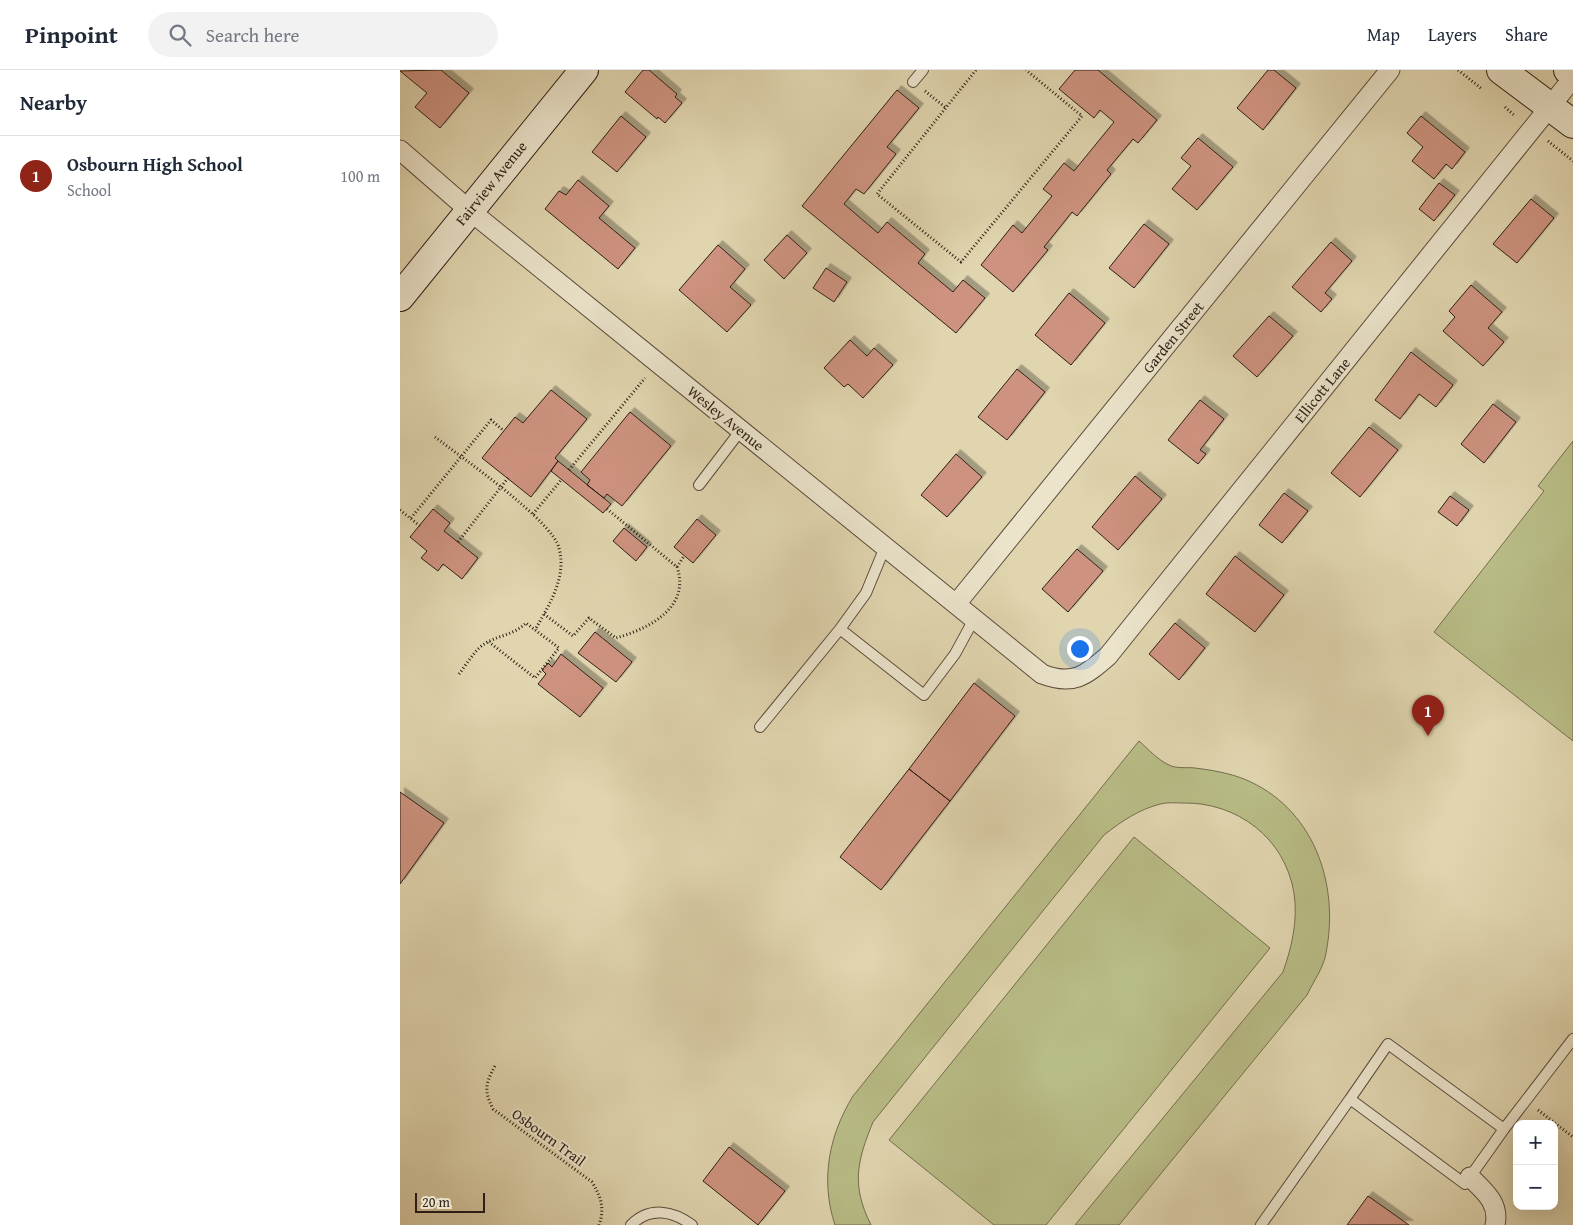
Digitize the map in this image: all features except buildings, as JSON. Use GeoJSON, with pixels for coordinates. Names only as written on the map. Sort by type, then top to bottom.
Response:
{"type":"FeatureCollection","features":[{"type":"Feature","properties":{"kind":"main road","name":"Fairview Avenue"},"geometry":{"type":"LineString","coordinates":[[400,297],[584,70]]}},
{"type":"Feature","properties":{"kind":"main road"},"geometry":{"type":"LineString","coordinates":[[1501,70],[1573,124]]}},
{"type":"Feature","properties":{"kind":"main road"},"geometry":{"type":"LineString","coordinates":[[1568,70],[1573,74]]}},
{"type":"Feature","properties":{"kind":"street","name":"Garden Street"},"geometry":{"type":"LineString","coordinates":[[956,604],[1390,70]]}},
{"type":"Feature","properties":{"kind":"street","name":"Ellicott Lane"},"geometry":{"type":"LineString","coordinates":[[1057,680],[1072,679],[1087,674],[1108,656],[1573,78]]}},
{"type":"Feature","properties":{"kind":"street","name":"Wesley Avenue"},"geometry":{"type":"LineString","coordinates":[[400,150],[469,210],[1042,674],[1057,680]]}},
{"type":"Feature","properties":{"kind":"street"},"geometry":{"type":"LineString","coordinates":[[1470,1177],[1492,1201],[1496,1215],[1495,1225]]}},
{"type":"Feature","properties":{"kind":"lane"},"geometry":{"type":"LineString","coordinates":[[913,82],[923,70]]}},
{"type":"Feature","properties":{"kind":"lane"},"geometry":{"type":"LineString","coordinates":[[699,485],[741,430]]}},
{"type":"Feature","properties":{"kind":"lane"},"geometry":{"type":"LineString","coordinates":[[760,727],[840,629],[866,593],[886,547]]}},
{"type":"Feature","properties":{"kind":"lane"},"geometry":{"type":"LineString","coordinates":[[840,629],[924,695],[955,654],[974,619]]}},
{"type":"Feature","properties":{"kind":"lane"},"geometry":{"type":"LineString","coordinates":[[1350,1099],[1465,1184],[1504,1129],[1573,1039]]}},
{"type":"Feature","properties":{"kind":"lane"},"geometry":{"type":"LineString","coordinates":[[1261,1225],[1388,1044],[1504,1129]]}},
{"type":"Feature","properties":{"kind":"lane"},"geometry":{"type":"LineString","coordinates":[[631,1225],[648,1214],[663,1211],[677,1214],[692,1225]]}},
{"type":"Feature","properties":{"kind":"path"},"geometry":{"type":"LineString","coordinates":[[976,70],[877,194],[961,262],[1082,116],[1026,70]]}},
{"type":"Feature","properties":{"kind":"path"},"geometry":{"type":"LineString","coordinates":[[913,82],[946,108]]}},
{"type":"Feature","properties":{"kind":"path"},"geometry":{"type":"LineString","coordinates":[[1544,139],[1573,161]]}},
{"type":"Feature","properties":{"kind":"path"},"geometry":{"type":"LineString","coordinates":[[569,470],[658,363]]}},
{"type":"Feature","properties":{"kind":"path"},"geometry":{"type":"LineString","coordinates":[[411,518],[491,420],[504,431]]}},
{"type":"Feature","properties":{"kind":"path"},"geometry":{"type":"LineString","coordinates":[[436,437],[533,514],[554,536],[559,548],[560,574],[556,591],[535,630]]}},
{"type":"Feature","properties":{"kind":"path"},"geometry":{"type":"LineString","coordinates":[[458,542],[508,478]]}},
{"type":"Feature","properties":{"kind":"path"},"geometry":{"type":"LineString","coordinates":[[533,514],[562,480]]}},
{"type":"Feature","properties":{"kind":"path"},"geometry":{"type":"LineString","coordinates":[[544,614],[573,636],[589,618],[616,638],[652,625],[671,606],[680,584],[677,567],[606,509]]}},
{"type":"Feature","properties":{"kind":"path"},"geometry":{"type":"LineString","coordinates":[[400,510],[420,526]]}},
{"type":"Feature","properties":{"kind":"path"},"geometry":{"type":"LineString","coordinates":[[677,567],[684,556]]}},
{"type":"Feature","properties":{"kind":"path"},"geometry":{"type":"LineString","coordinates":[[459,674],[479,648],[489,642],[505,637],[526,623],[559,648],[535,678],[489,642]]}},
{"type":"Feature","properties":{"kind":"path","name":"Osbourn Trail"},"geometry":{"type":"LineString","coordinates":[[495,1066],[489,1078],[486,1095],[493,1109],[592,1182],[600,1195],[604,1212],[598,1225]]}},
{"type":"Feature","properties":{"kind":"path"},"geometry":{"type":"LineString","coordinates":[[1526,1100],[1573,1137]]}},
{"type":"Feature","properties":{"kind":"green space"},"geometry":{"type":"Polygon","coordinates":[[[1573,441],[1573,741],[1434,632],[1544,491],[1538,486],[1573,441]]]}},
{"type":"Feature","properties":{"kind":"green space"},"geometry":{"type":"Polygon","coordinates":[[[1139,741],[1157,757],[1172,766],[1214,771],[1244,779],[1268,792],[1288,808],[1304,828],[1316,850],[1329,900],[1329,927],[1325,958],[1307,995],[1119,1225],[1075,1225],[1283,972],[1293,933],[1295,903],[1289,873],[1269,840],[1255,827],[1222,809],[1203,804],[1166,803],[1152,806],[1137,813],[1104,835],[873,1122],[863,1149],[859,1173],[861,1198],[871,1225],[835,1225],[828,1191],[829,1158],[838,1126],[853,1096],[1139,741]]]}},
{"type":"Feature","properties":{"kind":"green space"},"geometry":{"type":"Polygon","coordinates":[[[1134,837],[1270,948],[1046,1225],[994,1225],[889,1140],[1134,837]]]}},
{"type":"Feature","properties":{"kind":"place","name":"Osbourn High School"},"geometry":{"type":"Point","coordinates":[1428,736]}}]}
